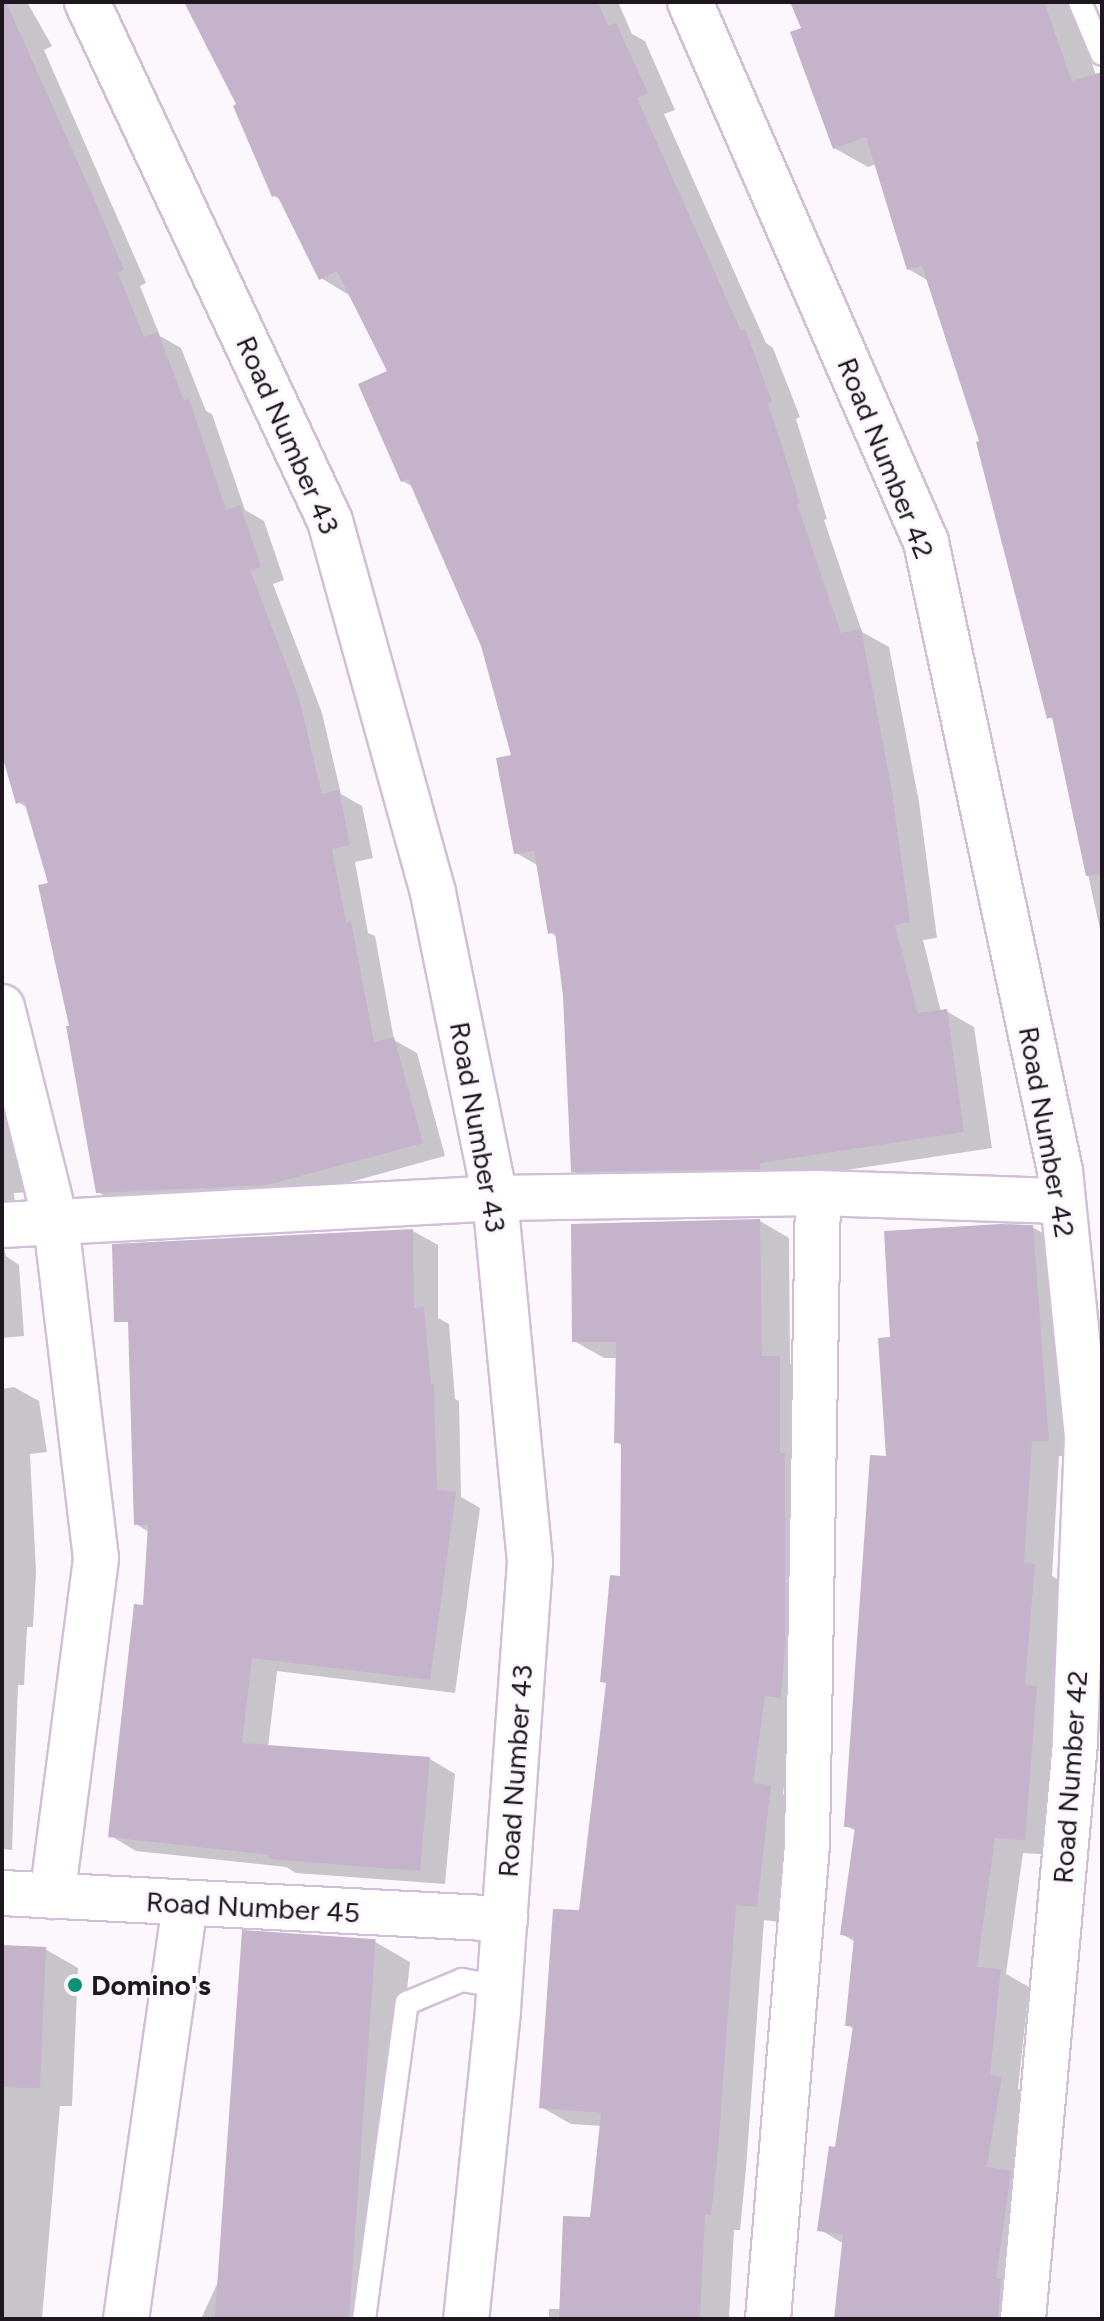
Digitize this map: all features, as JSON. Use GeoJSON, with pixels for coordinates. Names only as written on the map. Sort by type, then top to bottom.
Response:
{"type":"FeatureCollection","features":[{"type":"Feature","properties":{"kind":"street","name":"Road Number 43"},"geometry":{"type":"LineString","coordinates":[[87,2],[330,521],[433,893],[495,1198],[530,1562],[500,1987],[466,2319]]}},
{"type":"Feature","properties":{"kind":"street","name":"Road Number 42"},"geometry":{"type":"LineString","coordinates":[[690,2],[926,542],[1060,1171],[1087,1438],[1075,1743],[1023,2319]]}},
{"type":"Feature","properties":{"kind":"street"},"geometry":{"type":"LineString","coordinates":[[2,1007],[56,1223],[96,1559],[52,1896]]}},
{"type":"Feature","properties":{"kind":"street"},"geometry":{"type":"LineString","coordinates":[[768,2319],[807,1843],[818,1193]]}},
{"type":"Feature","properties":{"kind":"street"},"geometry":{"type":"LineString","coordinates":[[2,1225],[495,1198],[818,1193],[1063,1201]]}},
{"type":"Feature","properties":{"kind":"street","name":"Road Number 45"},"geometry":{"type":"LineString","coordinates":[[2,1893],[185,1905],[505,1919]]}},
{"type":"Feature","properties":{"kind":"street"},"geometry":{"type":"LineString","coordinates":[[126,2319],[185,1905]]}},
{"type":"Feature","properties":{"kind":"lane"},"geometry":{"type":"LineString","coordinates":[[1080,2],[1102,54]]}},
{"type":"Feature","properties":{"kind":"lane"},"geometry":{"type":"LineString","coordinates":[[364,2319],[407,2003],[462,1980],[500,1987]]}},
{"type":"Feature","properties":{"kind":"building"},"geometry":{"type":"Polygon","coordinates":[[[2,2],[6,2],[92,194],[124,270],[118,273],[144,337],[158,332],[184,400],[189,399],[226,510],[240,505],[261,567],[250,570],[299,698],[322,794],[339,790],[350,845],[332,849],[346,922],[351,921],[374,1042],[394,1037],[423,1143],[267,1185],[96,1193],[66,1026],[69,1026],[38,885],[48,883],[24,801],[16,804],[2,755],[2,2]]]}},
{"type":"Feature","properties":{"kind":"building"},"geometry":{"type":"Polygon","coordinates":[[[184,2],[598,2],[608,26],[616,23],[648,93],[637,98],[741,331],[745,329],[772,401],[768,403],[800,503],[797,504],[841,633],[861,629],[891,785],[910,922],[895,925],[918,1013],[947,1009],[964,1132],[760,1163],[760,1169],[571,1172],[563,996],[555,932],[548,934],[534,851],[514,854],[496,758],[511,755],[481,646],[408,479],[401,482],[358,384],[387,371],[337,271],[319,280],[277,195],[272,197],[233,106],[236,104],[184,2]]]}},
{"type":"Feature","properties":{"kind":"building"},"geometry":{"type":"Polygon","coordinates":[[[790,2],[1044,2],[1072,81],[1102,72],[1102,874],[1086,876],[1052,717],[1047,719],[976,442],[979,441],[922,266],[907,270],[866,137],[833,149],[790,32],[801,28],[790,2]]]}},
{"type":"Feature","properties":{"kind":"building"},"geometry":{"type":"Polygon","coordinates":[[[760,1219],[762,1356],[780,1356],[780,1453],[785,1453],[785,1649],[781,1698],[765,1696],[753,1783],[771,1785],[757,1907],[736,1905],[718,2151],[711,2215],[705,2214],[700,2319],[559,2319],[563,2216],[590,2217],[601,2113],[539,2108],[553,1909],[579,1910],[606,1683],[600,1682],[610,1575],[620,1576],[621,1443],[614,1443],[616,1342],[572,1342],[571,1224],[760,1219]]]}},
{"type":"Feature","properties":{"kind":"building"},"geometry":{"type":"Polygon","coordinates":[[[1033,1225],[1049,1441],[1032,1441],[1024,1563],[1035,1564],[1025,1685],[1037,1686],[1025,1840],[995,1838],[977,1967],[1001,1969],[990,2075],[1002,2077],[987,2167],[1011,2171],[996,2279],[1001,2279],[998,2319],[834,2319],[843,2234],[817,2231],[829,2146],[835,2147],[853,2026],[845,2026],[854,1937],[840,1935],[855,1827],[844,1827],[870,1455],[886,1456],[878,1338],[890,1337],[884,1231],[1033,1225]]]}},
{"type":"Feature","properties":{"kind":"building"},"geometry":{"type":"Polygon","coordinates":[[[413,1229],[414,1308],[424,1307],[431,1385],[434,1384],[437,1490],[456,1492],[430,1680],[252,1658],[242,1743],[430,1757],[420,1871],[269,1859],[269,1855],[108,1837],[134,1604],[143,1605],[148,1525],[134,1525],[128,1322],[114,1322],[112,1244],[413,1229]]]}},
{"type":"Feature","properties":{"kind":"building"},"geometry":{"type":"Polygon","coordinates":[[[242,1930],[376,1939],[349,2319],[215,2319],[242,1930]]]}},
{"type":"Feature","properties":{"kind":"building"},"geometry":{"type":"Polygon","coordinates":[[[2,1945],[46,1947],[40,2088],[2,2087],[2,1945]]]}},
{"type":"Feature","properties":{"kind":"place","name":"Domino's"},"geometry":{"type":"Point","coordinates":[75,1985]}}]}
